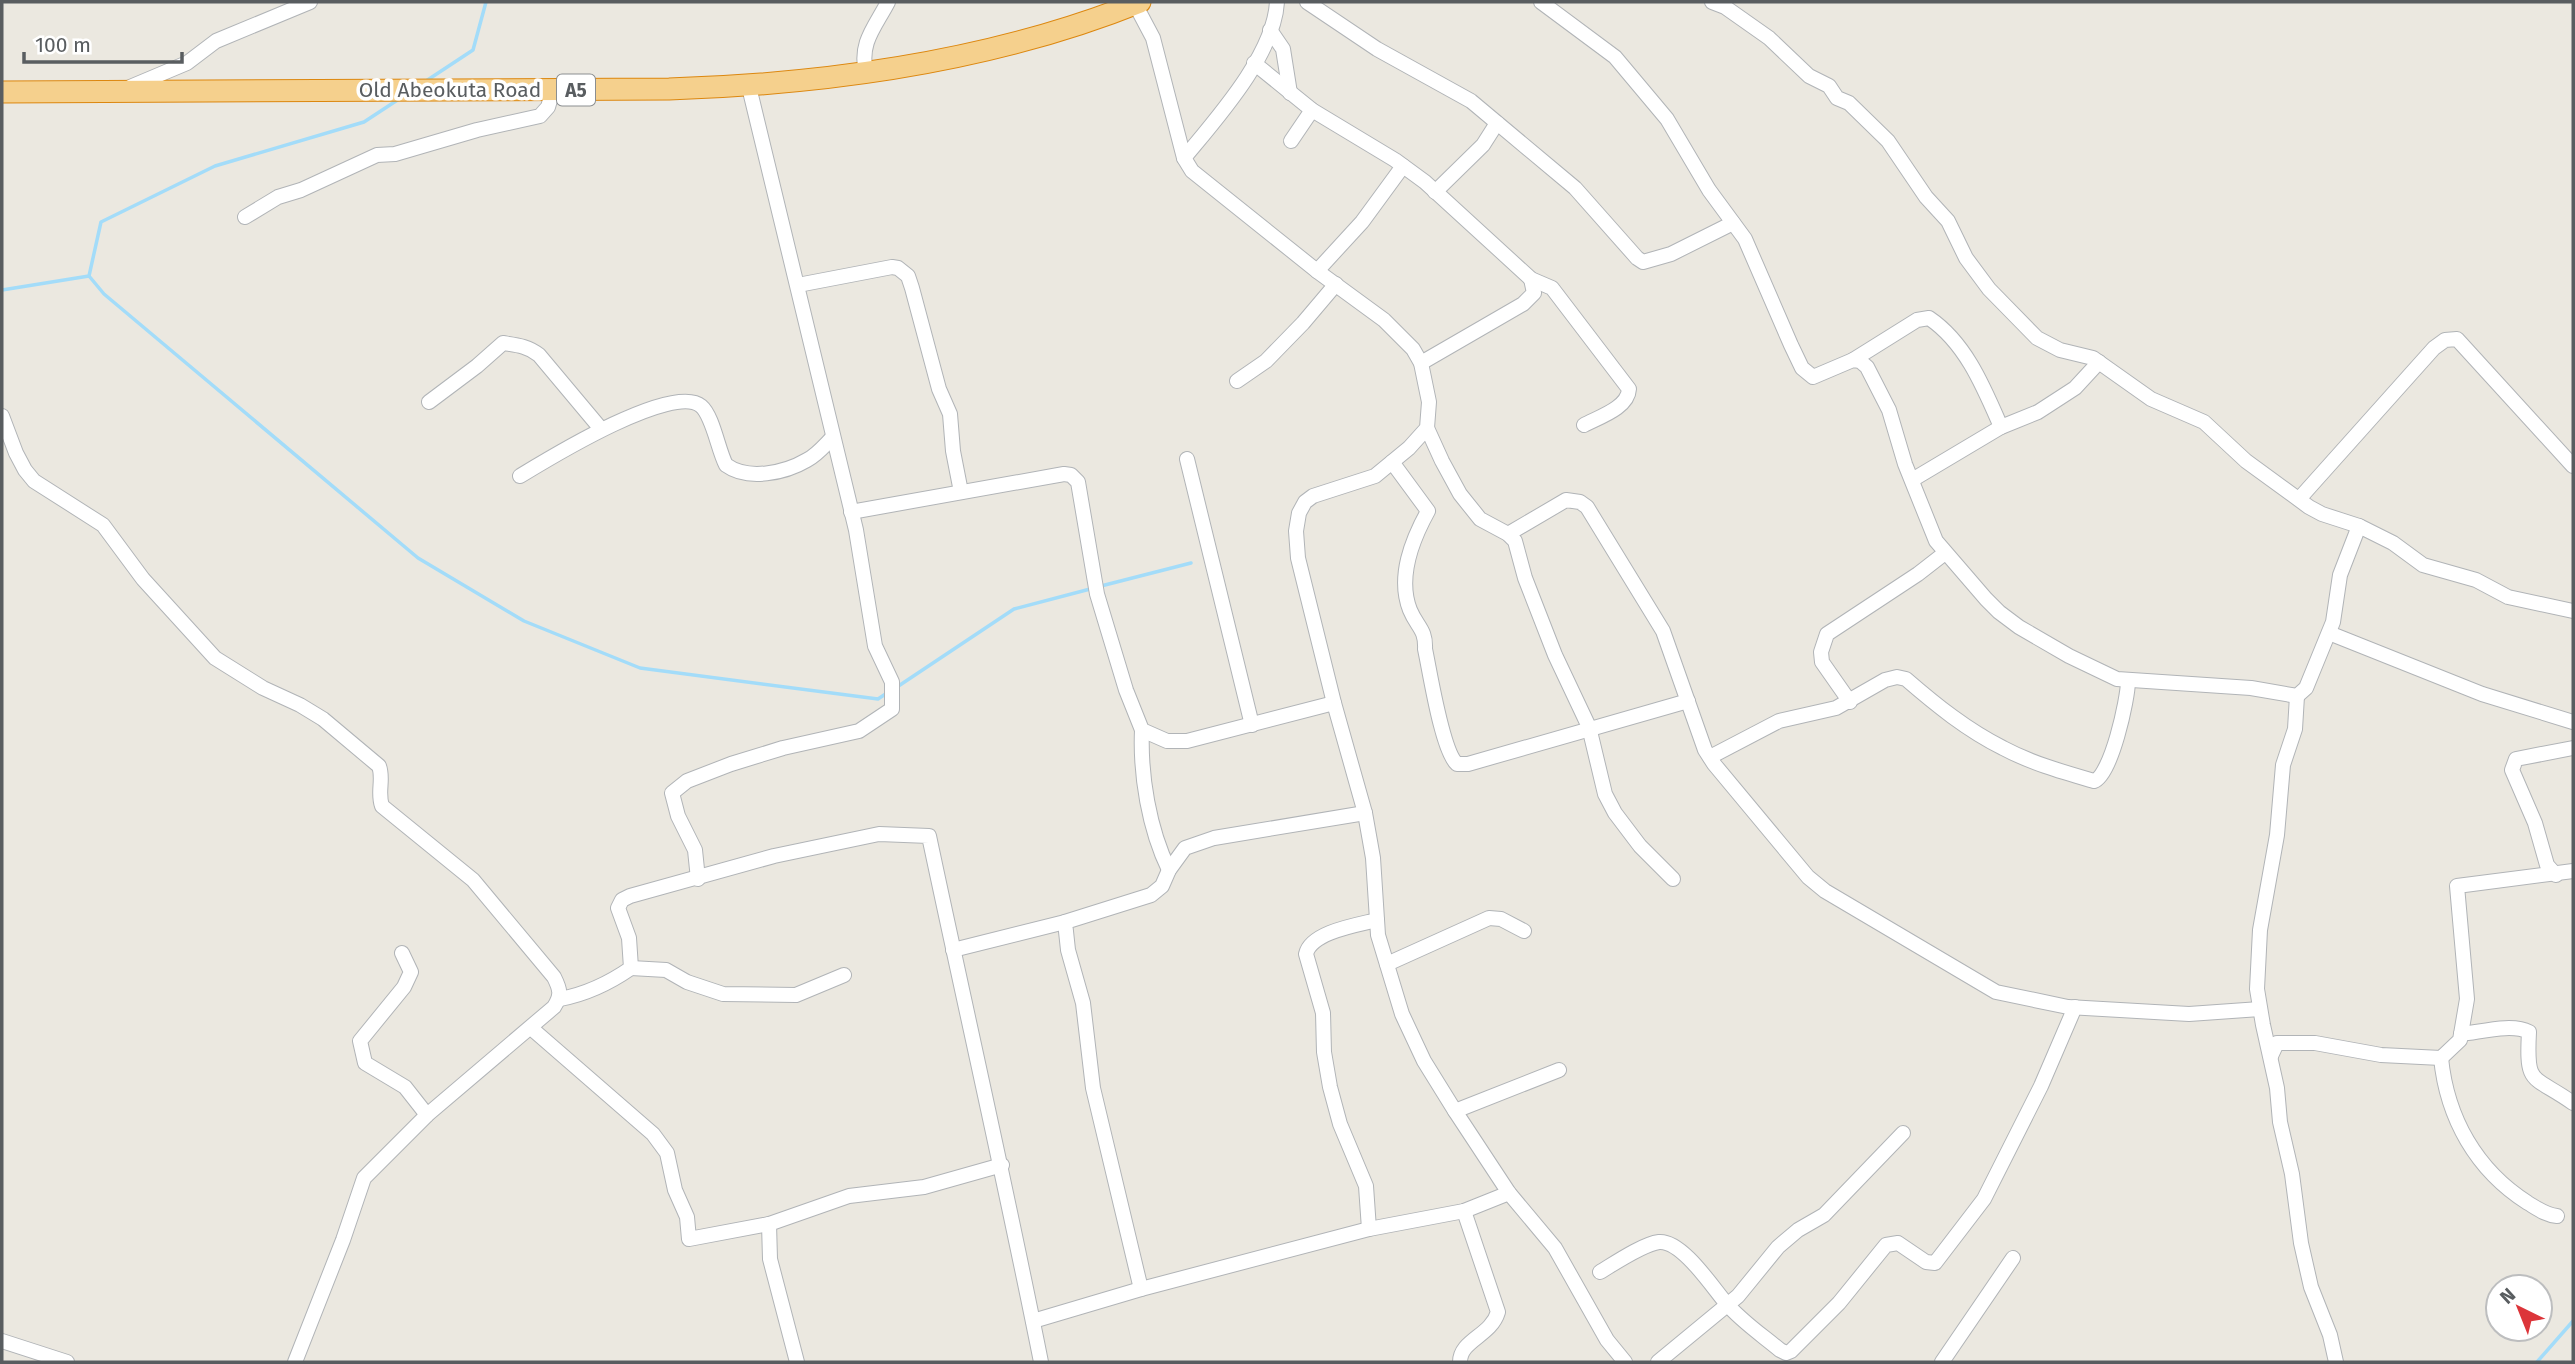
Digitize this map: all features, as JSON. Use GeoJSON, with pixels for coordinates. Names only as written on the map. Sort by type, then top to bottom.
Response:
{"type":"FeatureCollection","features":[{"type":"Feature","properties":{"kind":"highway","name":"Old Abeokuta Road"},"geometry":{"type":"LineString","coordinates":[[2,92],[750,87],[960,57],[1036,37],[1130,4]]}},
{"type":"Feature","properties":{"kind":"street"},"geometry":{"type":"LineString","coordinates":[[119,91],[187,63],[216,41],[310,2]]}},
{"type":"Feature","properties":{"kind":"street"},"geometry":{"type":"LineString","coordinates":[[866,72],[864,47],[888,2]]}},
{"type":"Feature","properties":{"kind":"street"},"geometry":{"type":"LineString","coordinates":[[1184,158],[1244,84],[1270,30],[1278,2]]}},
{"type":"Feature","properties":{"kind":"street"},"geometry":{"type":"LineString","coordinates":[[1307,2],[1377,49],[1471,101],[1575,188],[1643,262],[1671,254],[1732,223]]}},
{"type":"Feature","properties":{"kind":"street"},"geometry":{"type":"LineString","coordinates":[[1541,2],[1626,68],[1667,119],[1732,223],[1745,239],[1791,345],[1807,374],[1819,376],[1853,360],[1917,320],[1929,318],[1941,326],[1958,345],[1976,373],[2001,427]]}},
{"type":"Feature","properties":{"kind":"street"},"geometry":{"type":"LineString","coordinates":[[1712,2],[1725,7],[1769,38],[1809,76],[1829,86],[1838,98],[1849,103],[1888,141],[1926,197],[1948,221],[1966,258],[1989,289],[2026,329],[2048,345],[2099,362],[2151,400],[2204,422],[2246,461],[2322,514],[2359,526],[2393,543],[2423,565],[2476,580],[2508,597],[2573,611]]}},
{"type":"Feature","properties":{"kind":"street"},"geometry":{"type":"LineString","coordinates":[[1130,4],[1153,38],[1184,158],[1192,172],[1384,320],[1413,349],[1421,363],[1429,402],[1427,428],[1442,461],[1460,494],[1480,519],[1508,534],[1515,541],[1525,578],[1555,655],[1588,727],[1600,777],[1615,813],[1640,846],[1673,879]]}},
{"type":"Feature","properties":{"kind":"street"},"geometry":{"type":"LineString","coordinates":[[1270,30],[1283,49],[1290,93]]}},
{"type":"Feature","properties":{"kind":"street"},"geometry":{"type":"LineString","coordinates":[[1254,63],[1312,110],[1402,166],[1435,192],[1531,279],[1552,288],[1629,389],[1623,404],[1584,425]]}},
{"type":"Feature","properties":{"kind":"street"},"geometry":{"type":"LineString","coordinates":[[1268,75],[1287,65]]}},
{"type":"Feature","properties":{"kind":"street"},"geometry":{"type":"LineString","coordinates":[[698,879],[695,850],[678,816],[672,793],[687,781],[731,764],[783,748],[859,731],[892,709],[892,682],[875,646],[852,512],[750,87]]}},
{"type":"Feature","properties":{"kind":"street"},"geometry":{"type":"LineString","coordinates":[[245,217],[278,197],[302,190],[377,155],[395,154],[477,130],[540,116],[548,107],[553,90]]}},
{"type":"Feature","properties":{"kind":"street"},"geometry":{"type":"LineString","coordinates":[[1291,141],[1312,110]]}},
{"type":"Feature","properties":{"kind":"street"},"geometry":{"type":"LineString","coordinates":[[1435,192],[1483,145],[1497,123]]}},
{"type":"Feature","properties":{"kind":"street"},"geometry":{"type":"LineString","coordinates":[[1317,271],[1362,222],[1402,166]]}},
{"type":"Feature","properties":{"kind":"street"},"geometry":{"type":"LineString","coordinates":[[798,285],[892,267],[908,276],[939,389],[950,414],[953,451],[961,492]]}},
{"type":"Feature","properties":{"kind":"street"},"geometry":{"type":"LineString","coordinates":[[1421,363],[1522,304],[1534,293],[1531,279]]}},
{"type":"Feature","properties":{"kind":"street"},"geometry":{"type":"LineString","coordinates":[[1237,381],[1266,361],[1336,284]]}},
{"type":"Feature","properties":{"kind":"street"},"geometry":{"type":"LineString","coordinates":[[2299,499],[2434,348],[2451,338],[2457,339],[2573,466]]}},
{"type":"Feature","properties":{"kind":"street"},"geometry":{"type":"LineString","coordinates":[[429,402],[503,343],[519,345],[531,348],[539,355],[601,429]]}},
{"type":"Feature","properties":{"kind":"street"},"geometry":{"type":"LineString","coordinates":[[1853,360],[1860,361],[1867,367],[1889,410],[1936,541],[1999,612],[2069,656],[2118,679],[2251,688],[2297,696]]}},
{"type":"Feature","properties":{"kind":"street"},"geometry":{"type":"LineString","coordinates":[[1912,480],[2001,427],[2038,412],[2068,393],[2099,362]]}},
{"type":"Feature","properties":{"kind":"street"},"geometry":{"type":"LineString","coordinates":[[520,476],[601,429],[664,405],[686,400],[694,401],[704,409],[726,465],[740,472],[759,474],[787,470],[810,458],[833,437]]}},
{"type":"Feature","properties":{"kind":"street"},"geometry":{"type":"LineString","coordinates":[[2,416],[24,470],[34,481],[103,525],[143,579],[215,658],[263,688],[323,719],[379,766],[382,773],[379,799],[382,806],[473,880],[554,977],[560,990],[560,999],[554,1007],[427,1115],[365,1178],[295,1362]]}},
{"type":"Feature","properties":{"kind":"street"},"geometry":{"type":"LineString","coordinates":[[1427,428],[1409,448],[1375,476],[1314,496],[1305,502],[1299,513],[1296,531],[1298,558],[1365,813],[1373,858],[1378,935],[1402,1014],[1424,1061],[1509,1193],[1555,1248],[1608,1340],[1626,1362]]}},
{"type":"Feature","properties":{"kind":"street"},"geometry":{"type":"LineString","coordinates":[[1187,459],[1252,725]]}},
{"type":"Feature","properties":{"kind":"street"},"geometry":{"type":"LineString","coordinates":[[1392,462],[1428,511],[1408,557],[1405,585],[1410,610],[1426,635],[1425,649],[1452,760],[1457,764],[1468,764],[1588,727],[1688,701]]}},
{"type":"Feature","properties":{"kind":"street"},"geometry":{"type":"LineString","coordinates":[[852,512],[1064,474],[1070,475],[1078,482],[1097,594],[1126,690],[1142,730],[1140,745],[1150,818],[1157,847],[1169,870]]}},
{"type":"Feature","properties":{"kind":"street"},"geometry":{"type":"LineString","coordinates":[[1508,534],[1566,500],[1580,502],[1587,507],[1663,631],[1710,757],[1808,877],[1825,891],[1996,992],[2075,1007],[2189,1014],[2260,1009]]}},
{"type":"Feature","properties":{"kind":"street"},"geometry":{"type":"LineString","coordinates":[[2336,1362],[2330,1335],[2311,1287],[2301,1243],[2292,1174],[2280,1122],[2271,1056],[2257,989],[2260,930],[2277,835],[2283,765],[2295,729],[2297,696],[2306,688],[2329,632],[2340,575],[2359,526]]}},
{"type":"Feature","properties":{"kind":"street"},"geometry":{"type":"LineString","coordinates":[[1850,702],[1822,662],[1821,652],[1827,634],[1945,553]]}},
{"type":"Feature","properties":{"kind":"street"},"geometry":{"type":"LineString","coordinates":[[2329,632],[2440,678],[2562,721],[2573,722]]}},
{"type":"Feature","properties":{"kind":"street"},"geometry":{"type":"LineString","coordinates":[[1710,757],[1779,721],[1836,708],[1885,680],[1897,677],[1906,679],[1964,726],[2004,749],[2053,769],[2094,781],[2103,775],[2110,759],[2128,695],[2128,681]]}},
{"type":"Feature","properties":{"kind":"street"},"geometry":{"type":"LineString","coordinates":[[1142,730],[1167,741],[1187,741],[1334,703]]}},
{"type":"Feature","properties":{"kind":"street"},"geometry":{"type":"LineString","coordinates":[[2556,875],[2547,865],[2535,823],[2512,771],[2516,759],[2573,748]]}},
{"type":"Feature","properties":{"kind":"street"},"geometry":{"type":"LineString","coordinates":[[953,950],[1065,922],[1151,895],[1162,887],[1169,870],[1185,848],[1214,838],[1365,813]]}},
{"type":"Feature","properties":{"kind":"street"},"geometry":{"type":"LineString","coordinates":[[631,968],[629,938],[620,915],[619,903],[630,896],[774,856],[879,834],[929,836],[983,1092],[1002,1166],[1041,1362]]}},
{"type":"Feature","properties":{"kind":"street"},"geometry":{"type":"LineString","coordinates":[[2271,1056],[2277,1043],[2289,1043],[2315,1044],[2381,1055],[2441,1058],[2460,1040],[2468,999],[2457,886],[2573,871]]}},
{"type":"Feature","properties":{"kind":"street"},"geometry":{"type":"LineString","coordinates":[[1387,964],[1489,918],[1501,919],[1524,931]]}},
{"type":"Feature","properties":{"kind":"street"},"geometry":{"type":"LineString","coordinates":[[1369,1229],[1366,1186],[1340,1124],[1330,1087],[1324,1052],[1323,1013],[1306,954],[1307,948],[1316,939],[1377,920]]}},
{"type":"Feature","properties":{"kind":"street"},"geometry":{"type":"LineString","coordinates":[[1065,922],[1068,950],[1083,1003],[1093,1088],[1141,1289]]}},
{"type":"Feature","properties":{"kind":"street"},"geometry":{"type":"LineString","coordinates":[[402,953],[411,972],[404,987],[360,1041],[365,1063],[405,1087],[427,1115]]}},
{"type":"Feature","properties":{"kind":"street"},"geometry":{"type":"LineString","coordinates":[[560,999],[579,996],[600,987],[631,968],[666,970],[687,982],[723,993],[796,995],[844,975]]}},
{"type":"Feature","properties":{"kind":"street"},"geometry":{"type":"LineString","coordinates":[[1600,1272],[1650,1245],[1660,1242],[1668,1244],[1704,1273],[1726,1304],[1786,1353],[1839,1303],[1886,1245],[1898,1243],[1926,1262],[1935,1263],[1984,1199],[2041,1086],[2075,1007]]}},
{"type":"Feature","properties":{"kind":"street"},"geometry":{"type":"LineString","coordinates":[[2461,1034],[2512,1027],[2520,1027],[2529,1032],[2527,1066],[2532,1076],[2573,1103]]}},
{"type":"Feature","properties":{"kind":"street"},"geometry":{"type":"LineString","coordinates":[[531,1028],[653,1134],[667,1153],[675,1190],[687,1217],[690,1238],[769,1224],[849,1196],[924,1187],[1002,1166]]}},
{"type":"Feature","properties":{"kind":"street"},"geometry":{"type":"LineString","coordinates":[[2441,1058],[2448,1102],[2483,1167],[2514,1194],[2548,1215],[2557,1216]]}},
{"type":"Feature","properties":{"kind":"street"},"geometry":{"type":"LineString","coordinates":[[1455,1111],[1559,1070]]}},
{"type":"Feature","properties":{"kind":"street"},"geometry":{"type":"LineString","coordinates":[[1658,1362],[1738,1296],[1778,1247],[1798,1230],[1825,1214],[1903,1133]]}},
{"type":"Feature","properties":{"kind":"street"},"geometry":{"type":"LineString","coordinates":[[1033,1321],[1141,1289],[1369,1229],[1464,1211],[1509,1193]]}},
{"type":"Feature","properties":{"kind":"street"},"geometry":{"type":"LineString","coordinates":[[1460,1362],[1460,1355],[1465,1347],[1490,1329],[1498,1312],[1464,1211]]}},
{"type":"Feature","properties":{"kind":"street"},"geometry":{"type":"LineString","coordinates":[[769,1224],[770,1259],[797,1362]]}},
{"type":"Feature","properties":{"kind":"street"},"geometry":{"type":"LineString","coordinates":[[1942,1362],[2013,1258]]}},
{"type":"Feature","properties":{"kind":"street"},"geometry":{"type":"LineString","coordinates":[[2,1341],[67,1362]]}},
{"type":"Feature","properties":{"kind":"waterway"},"geometry":{"type":"LineString","coordinates":[[426,81],[473,50],[486,2]]}},
{"type":"Feature","properties":{"kind":"waterway"},"geometry":{"type":"LineString","coordinates":[[2,290],[89,276],[101,222],[215,166],[364,122],[399,99]]}},
{"type":"Feature","properties":{"kind":"waterway"},"geometry":{"type":"LineString","coordinates":[[89,276],[104,294],[418,558],[524,621],[640,668],[878,699],[887,693]]}},
{"type":"Feature","properties":{"kind":"waterway"},"geometry":{"type":"LineString","coordinates":[[1101,586],[1191,563]]}},
{"type":"Feature","properties":{"kind":"waterway"},"geometry":{"type":"LineString","coordinates":[[897,687],[1014,609],[1094,588]]}},
{"type":"Feature","properties":{"kind":"waterway"},"geometry":{"type":"LineString","coordinates":[[2537,1362],[2573,1321]]}}]}
